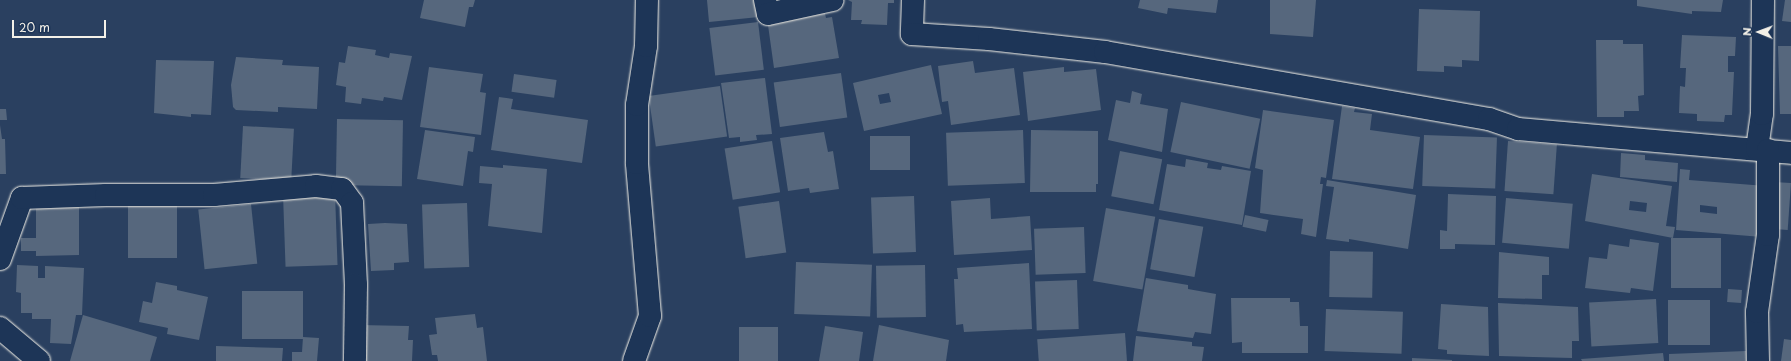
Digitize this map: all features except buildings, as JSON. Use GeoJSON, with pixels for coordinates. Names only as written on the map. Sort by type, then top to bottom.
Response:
{"type":"FeatureCollection","features":[{"type":"Feature","properties":{"kind":"street"},"geometry":{"type":"LineString","coordinates":[[634,361],[650,316],[637,163],[637,105],[646,46],[647,0]]}},
{"type":"Feature","properties":{"kind":"street"},"geometry":{"type":"LineString","coordinates":[[765,0],[768,14],[832,0]]}},
{"type":"Feature","properties":{"kind":"street"},"geometry":{"type":"LineString","coordinates":[[913,0],[912,34],[989,39],[1105,52],[1489,119],[1518,129],[1791,153]]}},
{"type":"Feature","properties":{"kind":"street"},"geometry":{"type":"LineString","coordinates":[[1758,361],[1757,312],[1768,235],[1762,114],[1763,0]]}},
{"type":"Feature","properties":{"kind":"street"},"geometry":{"type":"LineString","coordinates":[[0,259],[22,198],[106,195],[214,196],[316,186],[342,189],[352,203],[356,285],[355,361]]}},
{"type":"Feature","properties":{"kind":"street"},"geometry":{"type":"LineString","coordinates":[[0,328],[39,361]]}}]}
